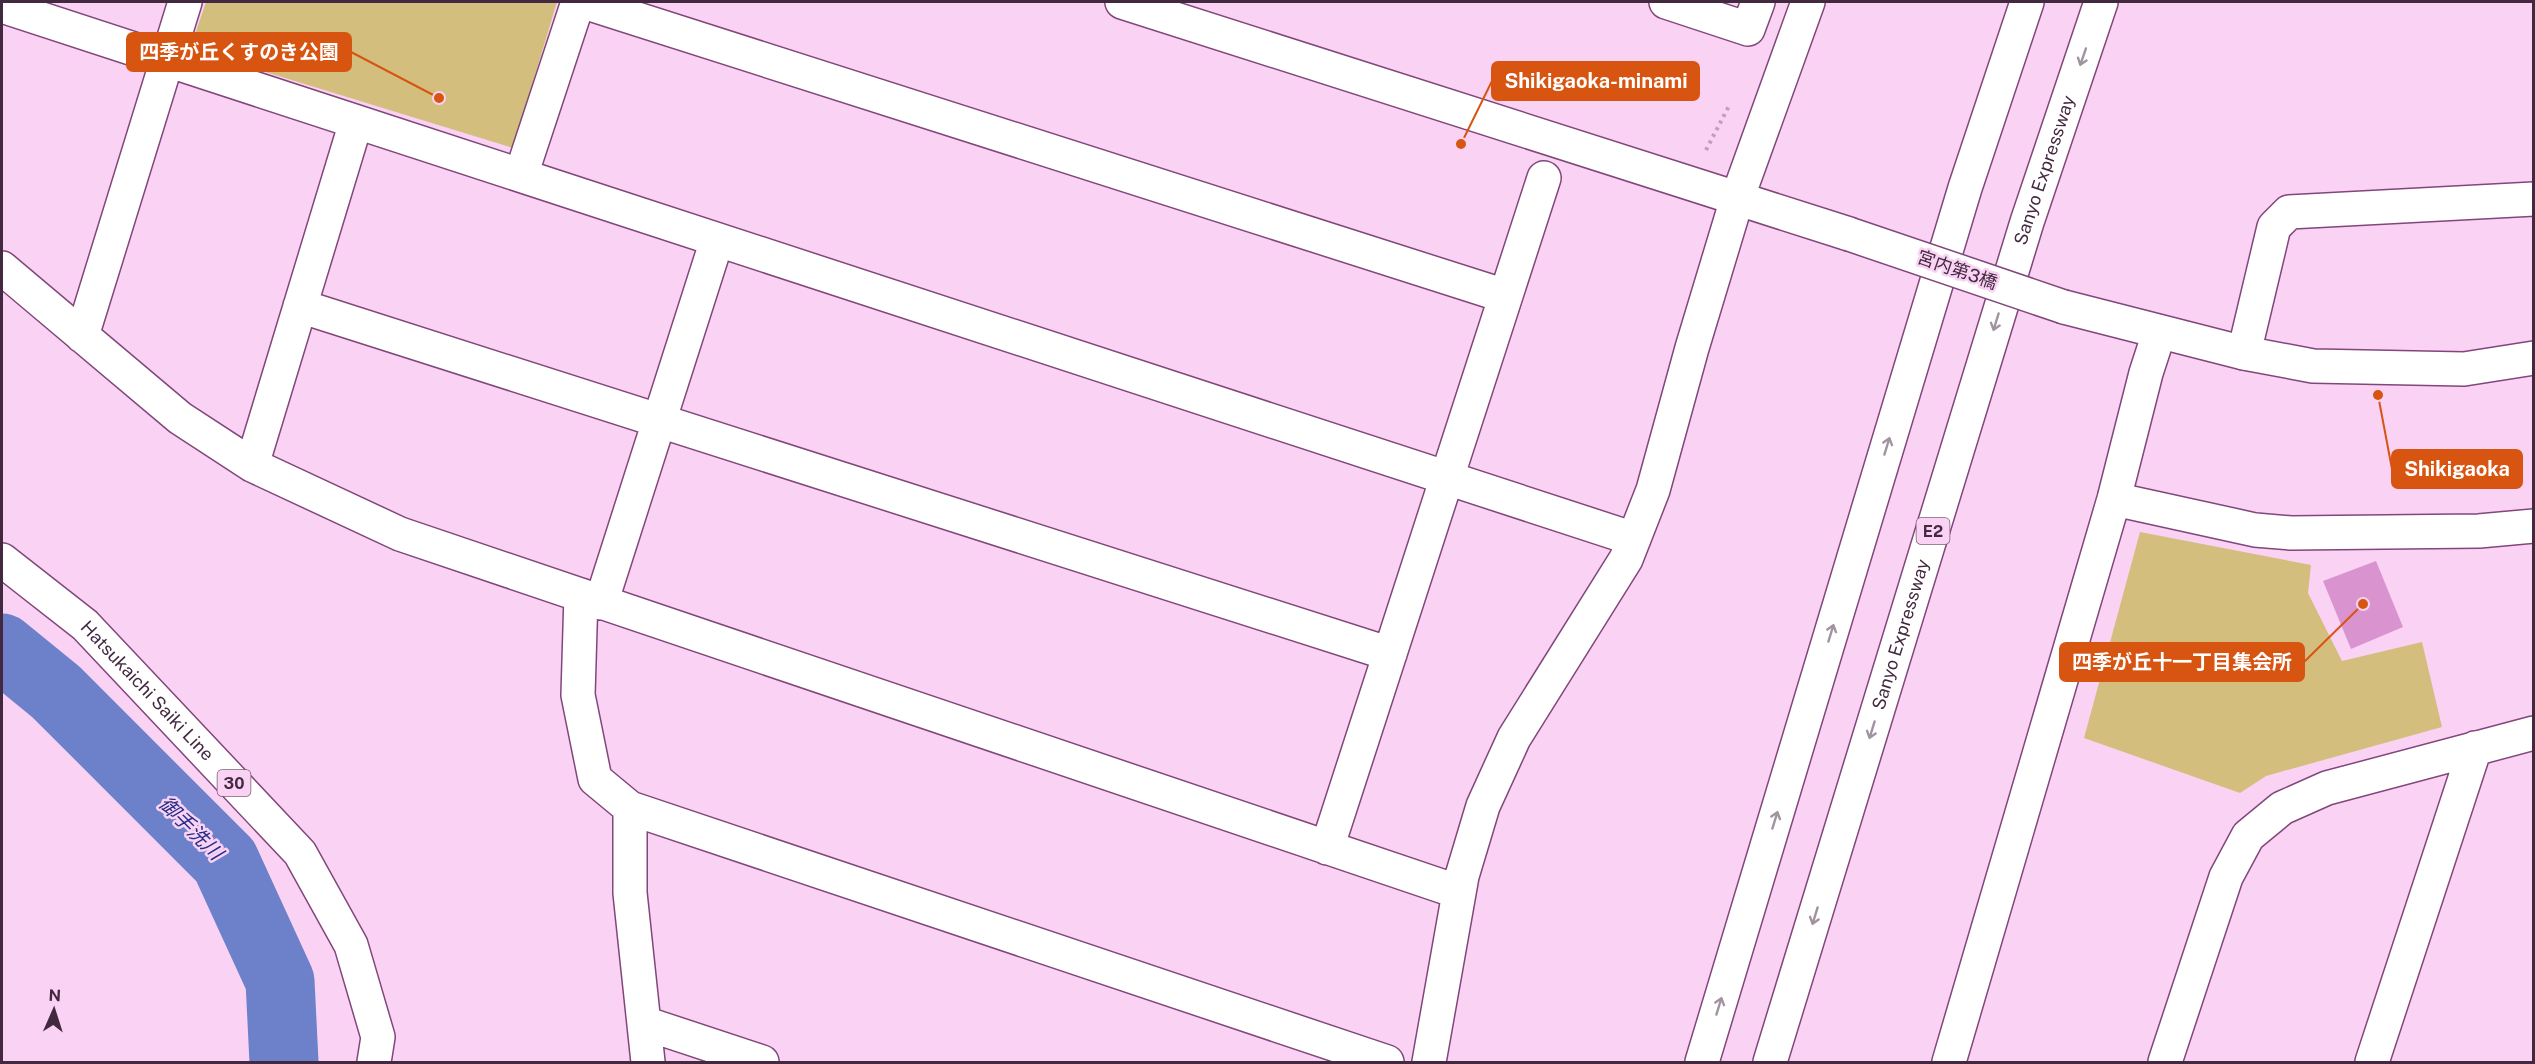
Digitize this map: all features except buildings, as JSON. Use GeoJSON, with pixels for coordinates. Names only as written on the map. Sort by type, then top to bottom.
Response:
{"type":"FeatureCollection","features":[{"type":"Feature","properties":{"kind":"main road"},"geometry":{"type":"LineString","coordinates":[[82,336],[185,2]]}},
{"type":"Feature","properties":{"kind":"main road"},"geometry":{"type":"LineString","coordinates":[[521,176],[578,2]]}},
{"type":"Feature","properties":{"kind":"main road"},"geometry":{"type":"LineString","coordinates":[[584,2],[1505,296]]}},
{"type":"Feature","properties":{"kind":"main road","name":"宮内第3橋"},"geometry":{"type":"LineString","coordinates":[[1122,2],[1849,234],[2064,307],[2159,333],[2313,366],[2464,369],[2534,357]]}},
{"type":"Feature","properties":{"kind":"main road"},"geometry":{"type":"LineString","coordinates":[[1666,2],[1748,29],[1758,2]]}},
{"type":"Feature","properties":{"kind":"main road"},"geometry":{"type":"LineString","coordinates":[[1429,1062],[1459,892],[1483,806],[1514,738],[1626,559],[1634,540],[1653,490],[1692,348],[1737,199],[1808,2]]}},
{"type":"Feature","properties":{"kind":"main road"},"geometry":{"type":"LineString","coordinates":[[1702,1062],[1965,188],[2027,2]]}},
{"type":"Feature","properties":{"kind":"main road","name":"Sanyo Expressway"},"geometry":{"type":"LineString","coordinates":[[1770,1062],[2027,222],[2101,2]]}},
{"type":"Feature","properties":{"kind":"main road"},"geometry":{"type":"LineString","coordinates":[[2,6],[1634,540]]}},
{"type":"Feature","properties":{"kind":"main road"},"geometry":{"type":"LineString","coordinates":[[252,465],[356,122]]}},
{"type":"Feature","properties":{"kind":"main road"},"geometry":{"type":"LineString","coordinates":[[1326,848],[1544,178]]}},
{"type":"Feature","properties":{"kind":"main road"},"geometry":{"type":"LineString","coordinates":[[2244,353],[2274,227],[2289,212],[2534,199]]}},
{"type":"Feature","properties":{"kind":"main road"},"geometry":{"type":"LineString","coordinates":[[717,240],[659,421],[591,599],[578,695],[595,779],[630,808],[1387,1062]]}},
{"type":"Feature","properties":{"kind":"main road"},"geometry":{"type":"LineString","coordinates":[[2,268],[180,418],[252,465],[400,534],[1459,892]]}},
{"type":"Feature","properties":{"kind":"main road"},"geometry":{"type":"LineString","coordinates":[[300,306],[1390,654]]}},
{"type":"Feature","properties":{"kind":"main road"},"geometry":{"type":"LineString","coordinates":[[1948,1062],[2114,499],[2159,333]]}},
{"type":"Feature","properties":{"kind":"main road"},"geometry":{"type":"LineString","coordinates":[[2114,499],[2255,530],[2291,533],[2479,531],[2534,526]]}},
{"type":"Feature","properties":{"kind":"main road","name":"Hatsukaichi Saiki Line"},"geometry":{"type":"LineString","coordinates":[[2,560],[85,625],[300,853],[351,945],[378,1037],[374,1062]]}},
{"type":"Feature","properties":{"kind":"main road"},"geometry":{"type":"LineString","coordinates":[[2165,1062],[2226,878],[2248,836],[2282,808],[2327,788],[2534,733]]}},
{"type":"Feature","properties":{"kind":"main road"},"geometry":{"type":"LineString","coordinates":[[2372,1062],[2475,748]]}},
{"type":"Feature","properties":{"kind":"main road"},"geometry":{"type":"LineString","coordinates":[[630,808],[630,893],[648,1062]]}},
{"type":"Feature","properties":{"kind":"main road"},"geometry":{"type":"LineString","coordinates":[[645,1023],[762,1062]]}},
{"type":"Feature","properties":{"kind":"shaded area"},"geometry":{"type":"Polygon","coordinates":[[[206,2],[557,2],[513,148],[190,49],[206,2]]]}},
{"type":"Feature","properties":{"kind":"shaded area"},"geometry":{"type":"Polygon","coordinates":[[[2140,532],[2311,565],[2308,593],[2342,661],[2422,642],[2442,727],[2266,776],[2240,793],[2084,738],[2140,532]]]}},
{"type":"Feature","properties":{"kind":"waterway","name":"御手洗川"},"geometry":{"type":"LineString","coordinates":[[2,648],[56,692],[225,861],[280,981],[284,1062]]}},
{"type":"Feature","properties":{"kind":"place","name":"四季が丘くすのき公園"},"geometry":{"type":"Point","coordinates":[439,98]}},
{"type":"Feature","properties":{"kind":"place","name":"Shikigaoka-minami"},"geometry":{"type":"Point","coordinates":[1461,144]}},
{"type":"Feature","properties":{"kind":"place","name":"Shikigaoka"},"geometry":{"type":"Point","coordinates":[2378,395]}},
{"type":"Feature","properties":{"kind":"place","name":"四季が丘十一丁目集会所"},"geometry":{"type":"Point","coordinates":[2363,604]}}]}
